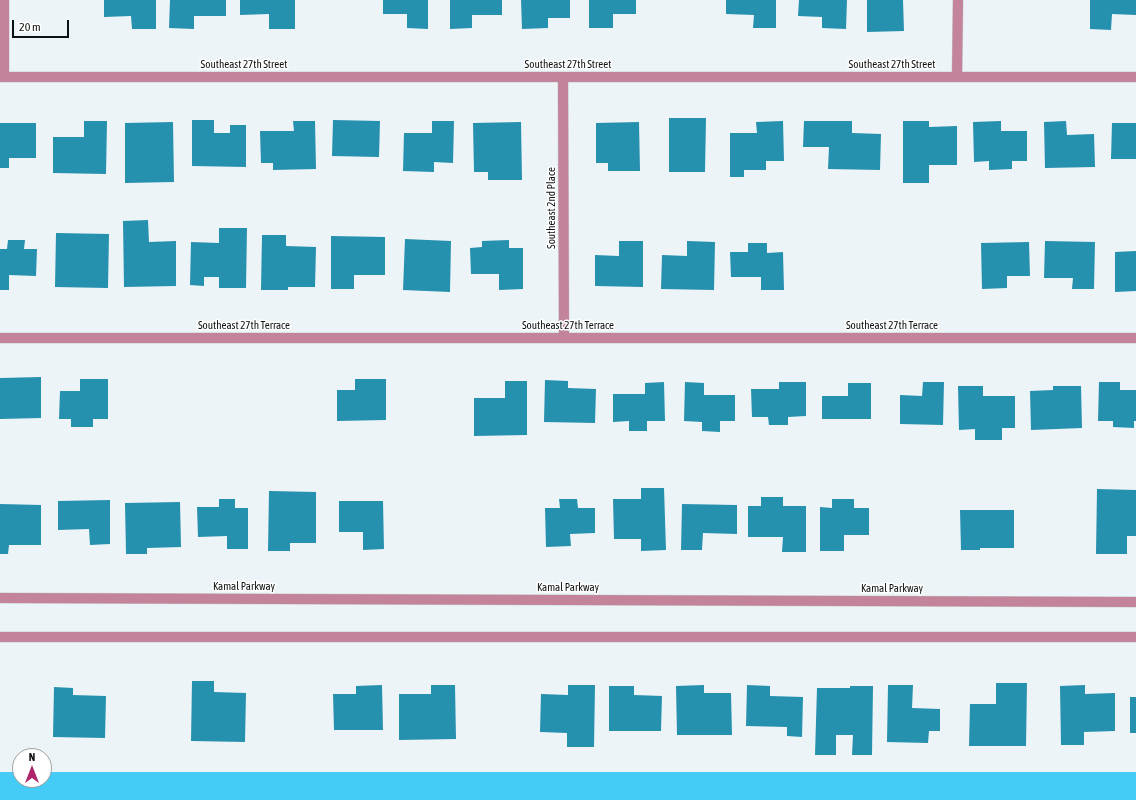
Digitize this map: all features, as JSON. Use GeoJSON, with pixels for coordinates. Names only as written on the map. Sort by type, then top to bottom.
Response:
{"type":"FeatureCollection","features":[{"type":"Feature","properties":{"kind":"street"},"geometry":{"type":"LineString","coordinates":[[2,77],[4,0]]}},
{"type":"Feature","properties":{"kind":"street"},"geometry":{"type":"LineString","coordinates":[[957,77],[958,0]]}},
{"type":"Feature","properties":{"kind":"street","name":"Southeast 27th Street"},"geometry":{"type":"LineString","coordinates":[[2,77],[1136,78]]}},
{"type":"Feature","properties":{"kind":"street","name":"Southeast 2nd Place"},"geometry":{"type":"LineString","coordinates":[[563,77],[564,338]]}},
{"type":"Feature","properties":{"kind":"street","name":"Southeast 27th Terrace"},"geometry":{"type":"LineString","coordinates":[[0,338],[1136,338]]}},
{"type":"Feature","properties":{"kind":"street","name":"Kamal Parkway"},"geometry":{"type":"LineString","coordinates":[[0,598],[1136,602]]}},
{"type":"Feature","properties":{"kind":"street"},"geometry":{"type":"LineString","coordinates":[[0,637],[1136,637]]}},
{"type":"Feature","properties":{"kind":"water"},"geometry":{"type":"Polygon","coordinates":[[[0,772],[12,772],[12,788],[52,788],[52,772],[1136,772],[1136,800],[0,800],[0,772]]]}},
{"type":"Feature","properties":{"kind":"building"},"geometry":{"type":"Polygon","coordinates":[[[104,0],[156,0],[156,29],[132,29],[131,16],[104,17],[104,0]]]}},
{"type":"Feature","properties":{"kind":"building"},"geometry":{"type":"Polygon","coordinates":[[[170,0],[226,0],[226,16],[194,16],[194,29],[169,28],[170,0]]]}},
{"type":"Feature","properties":{"kind":"building"},"geometry":{"type":"Polygon","coordinates":[[[240,0],[295,0],[295,29],[269,29],[269,14],[240,15],[240,0]]]}},
{"type":"Feature","properties":{"kind":"building"},"geometry":{"type":"Polygon","coordinates":[[[383,0],[428,0],[428,29],[407,28],[407,14],[383,14],[383,0]]]}},
{"type":"Feature","properties":{"kind":"building"},"geometry":{"type":"Polygon","coordinates":[[[450,0],[502,0],[502,15],[472,15],[472,28],[450,29],[450,0]]]}},
{"type":"Feature","properties":{"kind":"building"},"geometry":{"type":"Polygon","coordinates":[[[521,0],[570,0],[570,18],[548,18],[548,28],[522,29],[521,0]]]}},
{"type":"Feature","properties":{"kind":"building"},"geometry":{"type":"Polygon","coordinates":[[[589,0],[636,0],[636,14],[613,14],[613,28],[589,28],[589,0]]]}},
{"type":"Feature","properties":{"kind":"building"},"geometry":{"type":"Polygon","coordinates":[[[726,0],[776,0],[776,28],[753,28],[754,15],[726,14],[726,0]]]}},
{"type":"Feature","properties":{"kind":"building"},"geometry":{"type":"Polygon","coordinates":[[[799,0],[847,0],[846,29],[822,28],[822,17],[798,16],[799,0]]]}},
{"type":"Feature","properties":{"kind":"building"},"geometry":{"type":"Polygon","coordinates":[[[867,0],[903,0],[904,31],[867,32],[867,0]]]}},
{"type":"Feature","properties":{"kind":"building"},"geometry":{"type":"Polygon","coordinates":[[[1090,0],[1136,0],[1136,15],[1112,14],[1111,30],[1090,29],[1090,0]]]}},
{"type":"Feature","properties":{"kind":"building"},"geometry":{"type":"Polygon","coordinates":[[[669,118],[706,118],[705,172],[669,172],[669,118]]]}},
{"type":"Feature","properties":{"kind":"building"},"geometry":{"type":"Polygon","coordinates":[[[192,120],[214,120],[214,133],[230,133],[230,125],[246,125],[246,167],[192,166],[192,120]]]}},
{"type":"Feature","properties":{"kind":"building"},"geometry":{"type":"Polygon","coordinates":[[[333,120],[380,121],[379,157],[332,156],[333,120]]]}},
{"type":"Feature","properties":{"kind":"building"},"geometry":{"type":"Polygon","coordinates":[[[84,121],[107,121],[106,174],[53,173],[53,137],[84,137],[84,121]]]}},
{"type":"Feature","properties":{"kind":"building"},"geometry":{"type":"Polygon","coordinates":[[[293,121],[315,121],[316,169],[273,170],[273,163],[261,163],[260,131],[294,131],[293,121]]]}},
{"type":"Feature","properties":{"kind":"building"},"geometry":{"type":"Polygon","coordinates":[[[432,121],[454,121],[453,163],[434,162],[434,172],[403,171],[404,133],[432,133],[432,121]]]}},
{"type":"Feature","properties":{"kind":"building"},"geometry":{"type":"Polygon","coordinates":[[[783,121],[784,161],[766,161],[766,170],[744,170],[744,177],[730,177],[730,133],[757,133],[756,122],[783,121]]]}},
{"type":"Feature","properties":{"kind":"building"},"geometry":{"type":"Polygon","coordinates":[[[804,121],[852,121],[852,133],[881,134],[880,170],[828,169],[829,147],[803,147],[804,121]]]}},
{"type":"Feature","properties":{"kind":"building"},"geometry":{"type":"Polygon","coordinates":[[[903,121],[929,121],[929,127],[957,126],[957,165],[929,165],[929,183],[903,183],[903,121]]]}},
{"type":"Feature","properties":{"kind":"building"},"geometry":{"type":"Polygon","coordinates":[[[1001,121],[1001,131],[1027,131],[1027,161],[1012,161],[1012,169],[989,170],[989,161],[974,162],[973,122],[1001,121]]]}},
{"type":"Feature","properties":{"kind":"building"},"geometry":{"type":"Polygon","coordinates":[[[1066,121],[1067,135],[1094,134],[1095,167],[1045,168],[1044,122],[1066,121]]]}},
{"type":"Feature","properties":{"kind":"building"},"geometry":{"type":"Polygon","coordinates":[[[173,122],[174,182],[125,183],[125,123],[173,122]]]}},
{"type":"Feature","properties":{"kind":"building"},"geometry":{"type":"Polygon","coordinates":[[[521,122],[522,180],[488,180],[488,172],[474,172],[473,123],[521,122]]]}},
{"type":"Feature","properties":{"kind":"building"},"geometry":{"type":"Polygon","coordinates":[[[639,122],[640,171],[608,171],[608,163],[596,163],[596,123],[639,122]]]}},
{"type":"Feature","properties":{"kind":"building"},"geometry":{"type":"Polygon","coordinates":[[[0,123],[36,123],[36,158],[9,158],[9,168],[0,168],[0,123]]]}},
{"type":"Feature","properties":{"kind":"building"},"geometry":{"type":"Polygon","coordinates":[[[1112,123],[1136,123],[1136,159],[1111,159],[1112,123]]]}},
{"type":"Feature","properties":{"kind":"building"},"geometry":{"type":"Polygon","coordinates":[[[148,220],[149,242],[176,241],[176,286],[124,287],[123,221],[148,220]]]}},
{"type":"Feature","properties":{"kind":"building"},"geometry":{"type":"Polygon","coordinates":[[[219,228],[247,228],[246,288],[219,288],[219,277],[204,277],[204,286],[190,285],[191,242],[219,243],[219,228]]]}},
{"type":"Feature","properties":{"kind":"building"},"geometry":{"type":"Polygon","coordinates":[[[56,233],[109,234],[108,288],[55,287],[56,233]]]}},
{"type":"Feature","properties":{"kind":"building"},"geometry":{"type":"Polygon","coordinates":[[[262,235],[286,235],[286,246],[316,247],[315,287],[288,287],[288,290],[261,290],[262,235]]]}},
{"type":"Feature","properties":{"kind":"building"},"geometry":{"type":"Polygon","coordinates":[[[331,236],[385,237],[385,275],[354,275],[354,289],[331,289],[331,236]]]}},
{"type":"Feature","properties":{"kind":"building"},"geometry":{"type":"Polygon","coordinates":[[[405,239],[451,241],[450,292],[403,290],[405,239]]]}},
{"type":"Feature","properties":{"kind":"building"},"geometry":{"type":"Polygon","coordinates":[[[8,240],[25,240],[24,249],[37,249],[36,276],[9,275],[9,290],[0,290],[0,249],[7,249],[8,240]]]}},
{"type":"Feature","properties":{"kind":"building"},"geometry":{"type":"Polygon","coordinates":[[[509,240],[509,248],[523,248],[523,289],[499,290],[499,274],[471,274],[470,248],[482,247],[482,241],[509,240]]]}},
{"type":"Feature","properties":{"kind":"building"},"geometry":{"type":"Polygon","coordinates":[[[619,241],[643,241],[643,287],[595,286],[595,255],[619,256],[619,241]]]}},
{"type":"Feature","properties":{"kind":"building"},"geometry":{"type":"Polygon","coordinates":[[[687,241],[715,242],[714,290],[661,289],[662,255],[687,256],[687,241]]]}},
{"type":"Feature","properties":{"kind":"building"},"geometry":{"type":"Polygon","coordinates":[[[1045,241],[1095,242],[1094,289],[1072,289],[1073,278],[1044,278],[1045,241]]]}},
{"type":"Feature","properties":{"kind":"building"},"geometry":{"type":"Polygon","coordinates":[[[1029,242],[1030,276],[1007,276],[1007,288],[982,289],[981,243],[1029,242]]]}},
{"type":"Feature","properties":{"kind":"building"},"geometry":{"type":"Polygon","coordinates":[[[748,243],[767,243],[767,253],[783,252],[784,290],[761,290],[761,277],[731,277],[730,252],[748,252],[748,243]]]}},
{"type":"Feature","properties":{"kind":"building"},"geometry":{"type":"Polygon","coordinates":[[[1136,251],[1136,291],[1115,292],[1115,252],[1136,251]]]}},
{"type":"Feature","properties":{"kind":"building"},"geometry":{"type":"Polygon","coordinates":[[[41,377],[41,418],[0,419],[0,378],[41,377]]]}},
{"type":"Feature","properties":{"kind":"building"},"geometry":{"type":"Polygon","coordinates":[[[80,379],[108,379],[108,419],[93,419],[93,427],[71,427],[71,419],[59,419],[60,391],[80,391],[80,379]]]}},
{"type":"Feature","properties":{"kind":"building"},"geometry":{"type":"Polygon","coordinates":[[[355,379],[386,379],[386,420],[337,421],[337,390],[355,390],[355,379]]]}},
{"type":"Feature","properties":{"kind":"building"},"geometry":{"type":"Polygon","coordinates":[[[545,380],[568,381],[568,388],[596,389],[595,423],[544,422],[545,380]]]}},
{"type":"Feature","properties":{"kind":"building"},"geometry":{"type":"Polygon","coordinates":[[[505,381],[527,381],[527,435],[474,436],[474,398],[505,398],[505,381]]]}},
{"type":"Feature","properties":{"kind":"building"},"geometry":{"type":"Polygon","coordinates":[[[664,382],[665,421],[647,421],[647,431],[629,431],[629,421],[613,422],[613,394],[645,394],[645,383],[664,382]]]}},
{"type":"Feature","properties":{"kind":"building"},"geometry":{"type":"Polygon","coordinates":[[[685,382],[704,383],[704,395],[735,395],[735,421],[720,421],[720,432],[702,431],[702,422],[684,421],[685,382]]]}},
{"type":"Feature","properties":{"kind":"building"},"geometry":{"type":"Polygon","coordinates":[[[779,382],[806,382],[806,416],[788,417],[788,425],[769,425],[768,417],[752,417],[751,389],[779,389],[779,382]]]}},
{"type":"Feature","properties":{"kind":"building"},"geometry":{"type":"Polygon","coordinates":[[[923,382],[944,382],[943,425],[900,424],[900,395],[922,396],[923,382]]]}},
{"type":"Feature","properties":{"kind":"building"},"geometry":{"type":"Polygon","coordinates":[[[1099,382],[1120,382],[1120,390],[1136,390],[1136,421],[1134,421],[1134,428],[1113,427],[1113,421],[1098,421],[1099,382]]]}},
{"type":"Feature","properties":{"kind":"building"},"geometry":{"type":"Polygon","coordinates":[[[848,383],[871,383],[871,419],[822,419],[822,396],[848,396],[848,383]]]}},
{"type":"Feature","properties":{"kind":"building"},"geometry":{"type":"Polygon","coordinates":[[[958,386],[983,386],[983,396],[1015,396],[1015,428],[1002,428],[1002,440],[975,440],[975,429],[959,430],[958,386]]]}},
{"type":"Feature","properties":{"kind":"building"},"geometry":{"type":"Polygon","coordinates":[[[1053,386],[1081,386],[1082,428],[1031,430],[1030,391],[1053,390],[1053,386]]]}},
{"type":"Feature","properties":{"kind":"building"},"geometry":{"type":"Polygon","coordinates":[[[641,488],[664,488],[666,550],[641,551],[641,539],[614,539],[613,499],[641,499],[641,488]]]}},
{"type":"Feature","properties":{"kind":"building"},"geometry":{"type":"Polygon","coordinates":[[[1097,489],[1136,490],[1136,536],[1127,536],[1127,554],[1096,554],[1097,489]]]}},
{"type":"Feature","properties":{"kind":"building"},"geometry":{"type":"Polygon","coordinates":[[[269,491],[316,492],[316,543],[290,543],[290,551],[268,551],[269,491]]]}},
{"type":"Feature","properties":{"kind":"building"},"geometry":{"type":"Polygon","coordinates":[[[761,497],[783,497],[783,506],[806,506],[806,552],[782,552],[783,537],[748,537],[748,506],[761,506],[761,497]]]}},
{"type":"Feature","properties":{"kind":"building"},"geometry":{"type":"Polygon","coordinates":[[[219,499],[235,499],[235,508],[248,508],[248,549],[227,549],[227,536],[198,537],[197,507],[219,507],[219,499]]]}},
{"type":"Feature","properties":{"kind":"building"},"geometry":{"type":"Polygon","coordinates":[[[559,499],[577,499],[578,508],[595,508],[595,533],[570,534],[571,546],[546,547],[545,508],[560,508],[559,499]]]}},
{"type":"Feature","properties":{"kind":"building"},"geometry":{"type":"Polygon","coordinates":[[[832,499],[854,499],[854,508],[869,508],[869,535],[844,535],[844,551],[820,551],[820,507],[832,508],[832,499]]]}},
{"type":"Feature","properties":{"kind":"building"},"geometry":{"type":"Polygon","coordinates":[[[110,500],[110,544],[90,545],[89,529],[58,530],[58,501],[110,500]]]}},
{"type":"Feature","properties":{"kind":"building"},"geometry":{"type":"Polygon","coordinates":[[[339,501],[383,501],[384,549],[363,550],[363,532],[339,532],[339,501]]]}},
{"type":"Feature","properties":{"kind":"building"},"geometry":{"type":"Polygon","coordinates":[[[180,502],[181,547],[147,548],[147,554],[126,554],[125,503],[180,502]]]}},
{"type":"Feature","properties":{"kind":"building"},"geometry":{"type":"Polygon","coordinates":[[[0,504],[41,505],[41,545],[9,545],[8,554],[0,554],[0,504]]]}},
{"type":"Feature","properties":{"kind":"building"},"geometry":{"type":"Polygon","coordinates":[[[682,504],[737,505],[737,534],[703,533],[702,550],[681,550],[682,504]]]}},
{"type":"Feature","properties":{"kind":"building"},"geometry":{"type":"Polygon","coordinates":[[[960,510],[1014,510],[1014,548],[980,548],[980,550],[961,550],[960,510]]]}},
{"type":"Feature","properties":{"kind":"building"},"geometry":{"type":"Polygon","coordinates":[[[192,681],[214,681],[214,692],[246,693],[245,742],[191,741],[192,681]]]}},
{"type":"Feature","properties":{"kind":"building"},"geometry":{"type":"Polygon","coordinates":[[[996,683],[1027,683],[1026,746],[969,746],[970,704],[996,704],[996,683]]]}},
{"type":"Feature","properties":{"kind":"building"},"geometry":{"type":"Polygon","coordinates":[[[382,685],[383,730],[334,730],[333,694],[356,694],[356,686],[382,685]]]}},
{"type":"Feature","properties":{"kind":"building"},"geometry":{"type":"Polygon","coordinates":[[[431,685],[455,685],[456,739],[399,740],[399,694],[431,694],[431,685]]]}},
{"type":"Feature","properties":{"kind":"building"},"geometry":{"type":"Polygon","coordinates":[[[568,685],[595,685],[594,747],[567,747],[567,733],[540,732],[541,694],[568,695],[568,685]]]}},
{"type":"Feature","properties":{"kind":"building"},"geometry":{"type":"Polygon","coordinates":[[[704,685],[704,693],[731,693],[732,735],[677,735],[676,686],[704,685]]]}},
{"type":"Feature","properties":{"kind":"building"},"geometry":{"type":"Polygon","coordinates":[[[747,685],[770,686],[770,696],[803,697],[802,737],[787,736],[787,727],[746,726],[747,685]]]}},
{"type":"Feature","properties":{"kind":"building"},"geometry":{"type":"Polygon","coordinates":[[[888,685],[913,685],[912,708],[940,709],[940,731],[929,731],[928,743],[887,742],[888,685]]]}},
{"type":"Feature","properties":{"kind":"building"},"geometry":{"type":"Polygon","coordinates":[[[1085,685],[1085,694],[1115,693],[1115,731],[1084,732],[1084,745],[1061,745],[1060,686],[1085,685]]]}},
{"type":"Feature","properties":{"kind":"building"},"geometry":{"type":"Polygon","coordinates":[[[609,686],[634,686],[634,695],[662,696],[661,731],[609,731],[609,686]]]}},
{"type":"Feature","properties":{"kind":"building"},"geometry":{"type":"Polygon","coordinates":[[[850,686],[873,686],[872,755],[852,755],[853,735],[836,735],[836,755],[815,755],[817,688],[850,688],[850,686]]]}},
{"type":"Feature","properties":{"kind":"building"},"geometry":{"type":"Polygon","coordinates":[[[54,687],[73,688],[73,695],[106,696],[105,738],[53,737],[54,687]]]}},
{"type":"Feature","properties":{"kind":"building"},"geometry":{"type":"Polygon","coordinates":[[[1130,697],[1136,697],[1136,733],[1130,733],[1130,697]]]}}]}
